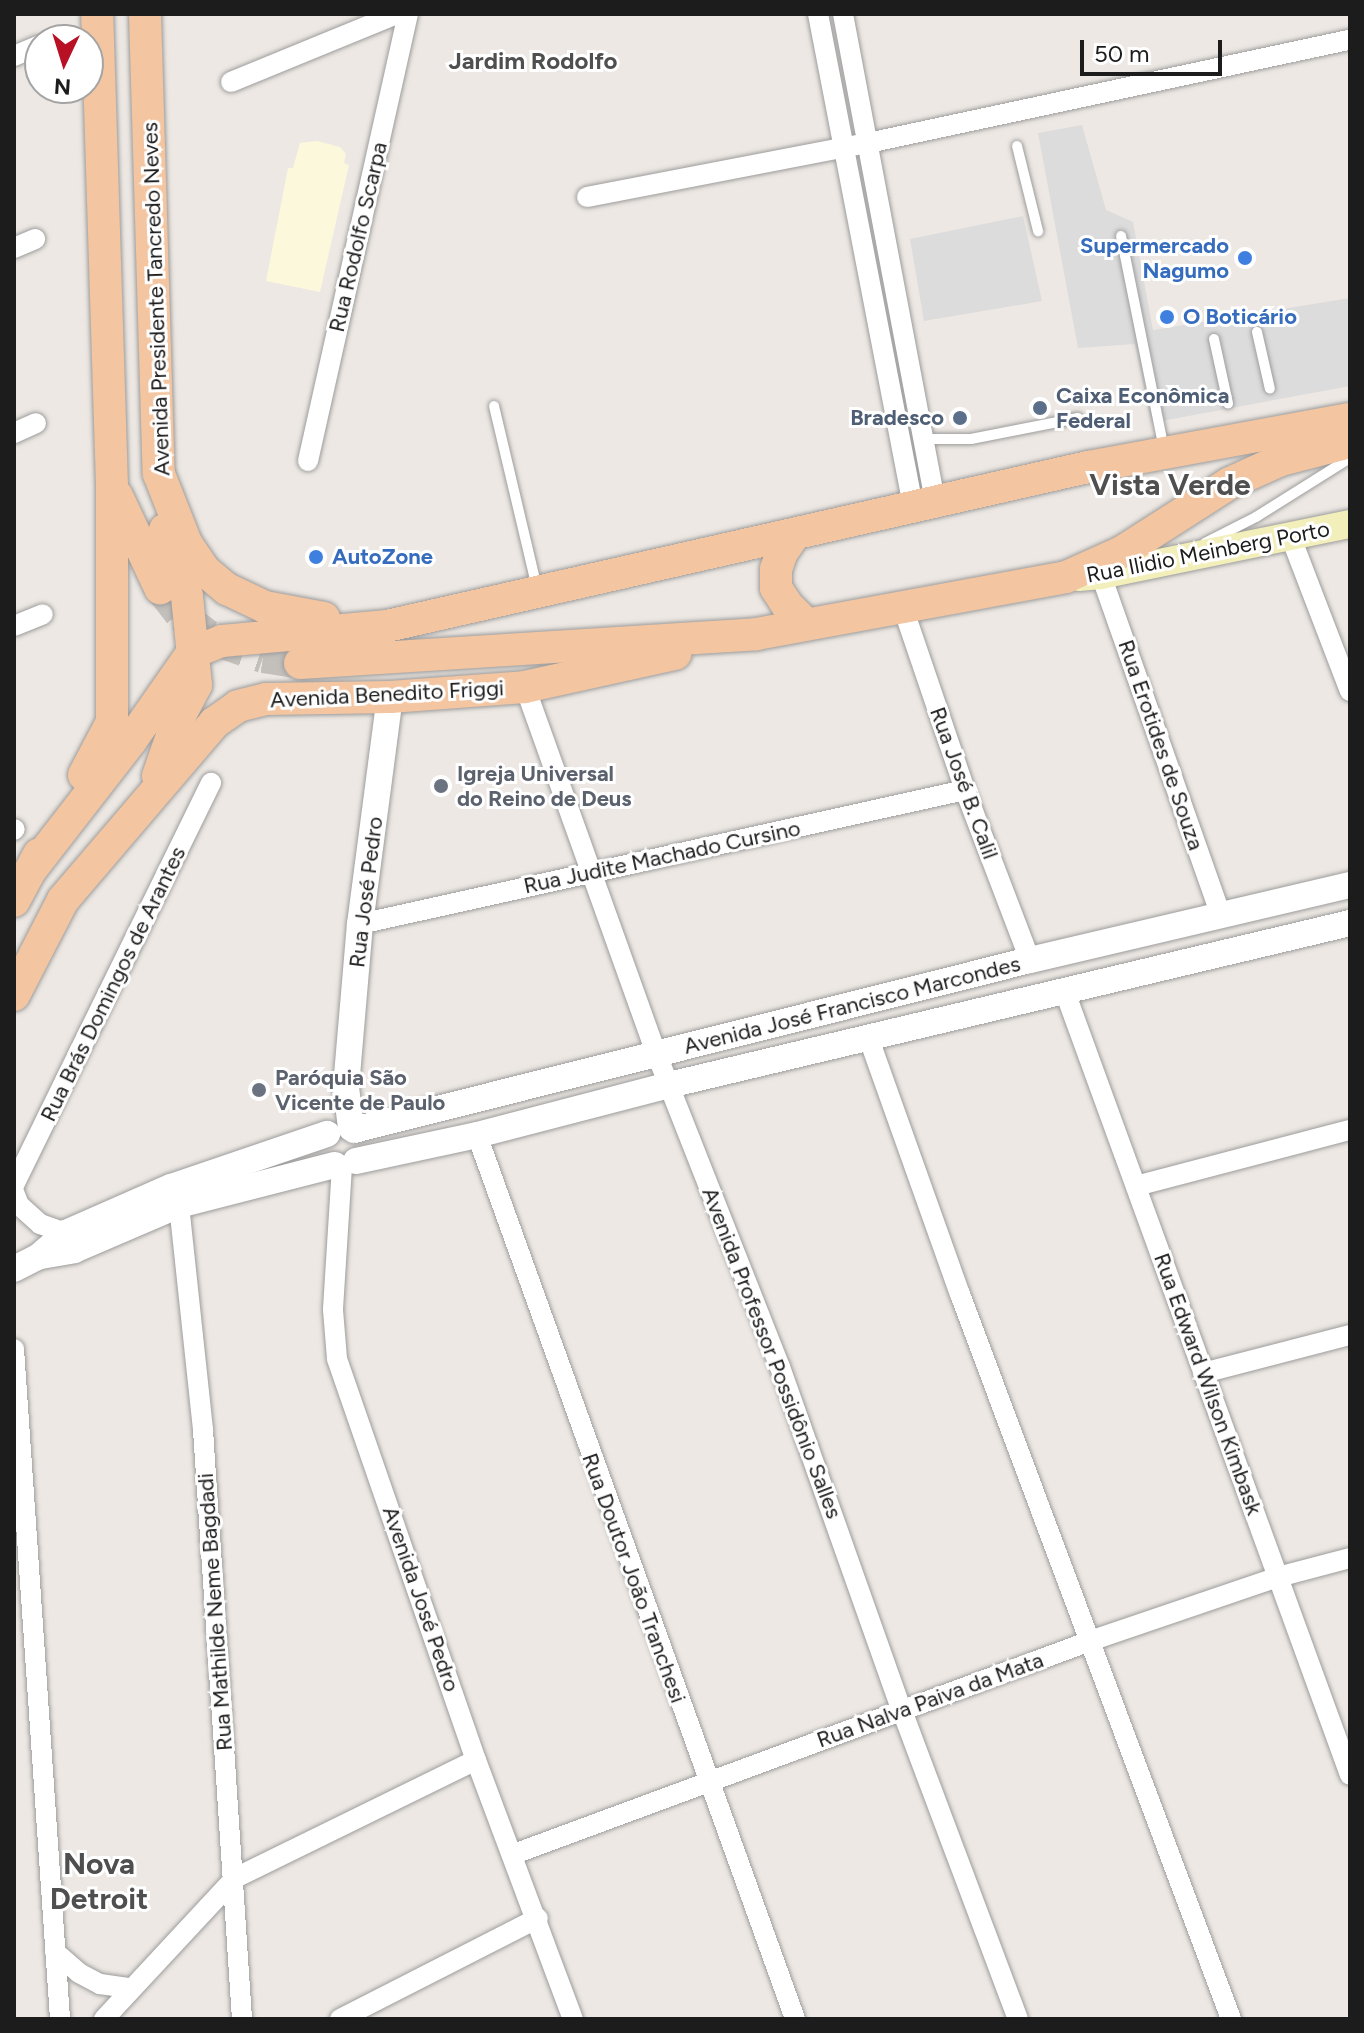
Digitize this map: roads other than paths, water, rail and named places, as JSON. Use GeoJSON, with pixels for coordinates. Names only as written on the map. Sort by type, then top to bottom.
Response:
{"type":"FeatureCollection","features":[{"type":"Feature","properties":{"kind":"main road"},"geometry":{"type":"LineString","coordinates":[[14,901],[112,722],[112,486],[97,14]]}},
{"type":"Feature","properties":{"kind":"main road","name":"Avenida Presidente Tancredo Neves"},"geometry":{"type":"LineString","coordinates":[[145,14],[159,474],[186,543],[204,570],[227,589],[265,607],[287,613],[387,626]]}},
{"type":"Feature","properties":{"kind":"main road"},"geometry":{"type":"LineString","coordinates":[[30,871],[130,742],[192,653],[241,637],[387,626],[1088,467],[1350,419]]}},
{"type":"Feature","properties":{"kind":"main road","name":"Avenida Benedito Friggi"},"geometry":{"type":"LineString","coordinates":[[14,995],[63,900],[214,723],[238,706],[266,699],[390,697],[525,687],[804,622],[1066,577],[1122,552],[1230,483],[1281,460],[1350,442]]}},
{"type":"Feature","properties":{"kind":"main road"},"geometry":{"type":"LineString","coordinates":[[151,794],[177,721],[196,685],[187,596],[163,521],[159,474]]}},
{"type":"Feature","properties":{"kind":"main road"},"geometry":{"type":"LineString","coordinates":[[112,486],[160,588]]}},
{"type":"Feature","properties":{"kind":"main road","name":"Rua Ilidio Meinberg Porto"},"geometry":{"type":"LineString","coordinates":[[1066,577],[1101,575],[1350,524]]}},
{"type":"Feature","properties":{"kind":"main road"},"geometry":{"type":"LineString","coordinates":[[794,535],[779,561],[776,588],[804,622]]}},
{"type":"Feature","properties":{"kind":"main road","name":"Avenida Benedito Friggi"},"geometry":{"type":"LineString","coordinates":[[300,663],[756,634]]}},
{"type":"Feature","properties":{"kind":"street"},"geometry":{"type":"LineString","coordinates":[[231,82],[397,14]]}},
{"type":"Feature","properties":{"kind":"street","name":"Rua Rodolfo Scarpa"},"geometry":{"type":"LineString","coordinates":[[308,461],[408,14]]}},
{"type":"Feature","properties":{"kind":"street"},"geometry":{"type":"LineString","coordinates":[[818,14],[924,503]]}},
{"type":"Feature","properties":{"kind":"street"},"geometry":{"type":"LineString","coordinates":[[843,14],[923,439],[924,503]]}},
{"type":"Feature","properties":{"kind":"street"},"geometry":{"type":"LineString","coordinates":[[587,197],[868,143],[1350,40]]}},
{"type":"Feature","properties":{"kind":"street"},"geometry":{"type":"LineString","coordinates":[[14,248],[35,239]]}},
{"type":"Feature","properties":{"kind":"street"},"geometry":{"type":"LineString","coordinates":[[14,433],[36,423]]}},
{"type":"Feature","properties":{"kind":"street"},"geometry":{"type":"LineString","coordinates":[[1290,535],[1350,691]]}},
{"type":"Feature","properties":{"kind":"street","name":"Rua Erotides de Souza"},"geometry":{"type":"LineString","coordinates":[[1101,575],[1221,915]]}},
{"type":"Feature","properties":{"kind":"street","name":"Rua José B. Calil"},"geometry":{"type":"LineString","coordinates":[[902,605],[965,790],[1030,960]]}},
{"type":"Feature","properties":{"kind":"street"},"geometry":{"type":"LineString","coordinates":[[14,626],[43,614]]}},
{"type":"Feature","properties":{"kind":"street","name":"Avenida Professor Possidônio Salles"},"geometry":{"type":"LineString","coordinates":[[525,687],[657,1055],[780,1367],[901,1708],[1018,2019]]}},
{"type":"Feature","properties":{"kind":"street","name":"Rua José Pedro"},"geometry":{"type":"LineString","coordinates":[[341,1131],[360,924],[390,697]]}},
{"type":"Feature","properties":{"kind":"street","name":"Rua Brás Domingos de Arantes"},"geometry":{"type":"LineString","coordinates":[[14,1185],[211,783]]}},
{"type":"Feature","properties":{"kind":"street","name":"Rua Judite Machado Cursino"},"geometry":{"type":"LineString","coordinates":[[360,924],[965,790]]}},
{"type":"Feature","properties":{"kind":"street","name":"Avenida José Francisco Marcondes"},"geometry":{"type":"LineString","coordinates":[[14,1269],[38,1257],[66,1233],[171,1187],[341,1131],[1030,960],[1350,885]]}},
{"type":"Feature","properties":{"kind":"street","name":"Avenida José Francisco Marcondes"},"geometry":{"type":"LineString","coordinates":[[38,1257],[74,1250],[179,1205],[1350,923]]}},
{"type":"Feature","properties":{"kind":"street","name":"Rua Edward Wilson Kimbask"},"geometry":{"type":"LineString","coordinates":[[1065,992],[1350,1775]]}},
{"type":"Feature","properties":{"kind":"street"},"geometry":{"type":"LineString","coordinates":[[869,1039],[1231,2019]]}},
{"type":"Feature","properties":{"kind":"street"},"geometry":{"type":"LineString","coordinates":[[1136,1186],[1350,1130]]}},
{"type":"Feature","properties":{"kind":"street"},"geometry":{"type":"LineString","coordinates":[[341,1131],[362,1147],[344,1164],[324,1155],[341,1131]]}},
{"type":"Feature","properties":{"kind":"street","name":"Rua Doutor João Tranchesi"},"geometry":{"type":"LineString","coordinates":[[477,1135],[795,2019]]}},
{"type":"Feature","properties":{"kind":"street","name":"Avenida José Pedro"},"geometry":{"type":"LineString","coordinates":[[344,1164],[333,1310],[337,1359],[476,1760],[538,1918],[573,2019]]}},
{"type":"Feature","properties":{"kind":"street"},"geometry":{"type":"LineString","coordinates":[[14,1192],[19,1205],[40,1224],[66,1233]]}},
{"type":"Feature","properties":{"kind":"street","name":"Rua Mathilde Neme Bagdadi"},"geometry":{"type":"LineString","coordinates":[[179,1205],[203,1430],[242,2019]]}},
{"type":"Feature","properties":{"kind":"street"},"geometry":{"type":"LineString","coordinates":[[1203,1373],[1350,1335]]}},
{"type":"Feature","properties":{"kind":"street"},"geometry":{"type":"LineString","coordinates":[[14,1349],[60,2019]]}},
{"type":"Feature","properties":{"kind":"street","name":"Rua Nalva Paiva da Mata"},"geometry":{"type":"LineString","coordinates":[[514,1854],[901,1708],[1090,1641],[1278,1577],[1350,1558]]}},
{"type":"Feature","properties":{"kind":"street"},"geometry":{"type":"LineString","coordinates":[[104,2019],[235,1878],[476,1760]]}},
{"type":"Feature","properties":{"kind":"street"},"geometry":{"type":"LineString","coordinates":[[340,2019],[538,1918]]}},
{"type":"Feature","properties":{"kind":"street"},"geometry":{"type":"LineString","coordinates":[[55,1952],[79,1973],[100,1984],[130,1988]]}},
{"type":"Feature","properties":{"kind":"lane"},"geometry":{"type":"LineString","coordinates":[[1017,146],[1038,231]]}},
{"type":"Feature","properties":{"kind":"lane"},"geometry":{"type":"LineString","coordinates":[[1121,236],[1165,455]]}},
{"type":"Feature","properties":{"kind":"lane"},"geometry":{"type":"LineString","coordinates":[[1257,332],[1270,389]]}},
{"type":"Feature","properties":{"kind":"lane"},"geometry":{"type":"LineString","coordinates":[[1214,339],[1228,403]]}},
{"type":"Feature","properties":{"kind":"lane"},"geometry":{"type":"LineString","coordinates":[[494,406],[538,594]]}},
{"type":"Feature","properties":{"kind":"lane"},"geometry":{"type":"LineString","coordinates":[[923,439],[971,439],[1078,418]]}},
{"type":"Feature","properties":{"kind":"lane"},"geometry":{"type":"LineString","coordinates":[[1171,561],[1256,517],[1350,458]]}},
{"type":"Feature","properties":{"kind":"tunnel"},"geometry":{"type":"LineString","coordinates":[[160,588],[182,616],[214,640],[263,657],[300,663]]}},
{"type":"Feature","properties":{"kind":"place","name":"Supermercado Nagumo"},"geometry":{"type":"Point","coordinates":[1245,258]}},
{"type":"Feature","properties":{"kind":"place","name":"O Boticário"},"geometry":{"type":"Point","coordinates":[1167,317]}},
{"type":"Feature","properties":{"kind":"place","name":"Caixa Econômica Federal"},"geometry":{"type":"Point","coordinates":[1040,408]}},
{"type":"Feature","properties":{"kind":"place","name":"Bradesco"},"geometry":{"type":"Point","coordinates":[960,418]}},
{"type":"Feature","properties":{"kind":"place","name":"AutoZone"},"geometry":{"type":"Point","coordinates":[316,557]}},
{"type":"Feature","properties":{"kind":"place","name":"Igreja Universal do Reino de Deus"},"geometry":{"type":"Point","coordinates":[441,786]}},
{"type":"Feature","properties":{"kind":"place","name":"Paróquia São Vicente de Paulo"},"geometry":{"type":"Point","coordinates":[259,1090]}},
{"type":"Feature","properties":{"kind":"district","name":"Jardim Rodolfo"},"geometry":{"type":"Point","coordinates":[533,61]}},
{"type":"Feature","properties":{"kind":"district","name":"Vista Verde"},"geometry":{"type":"Point","coordinates":[1170,485]}},
{"type":"Feature","properties":{"kind":"district","name":"Nova Detroit"},"geometry":{"type":"Point","coordinates":[99,1881]}}]}
